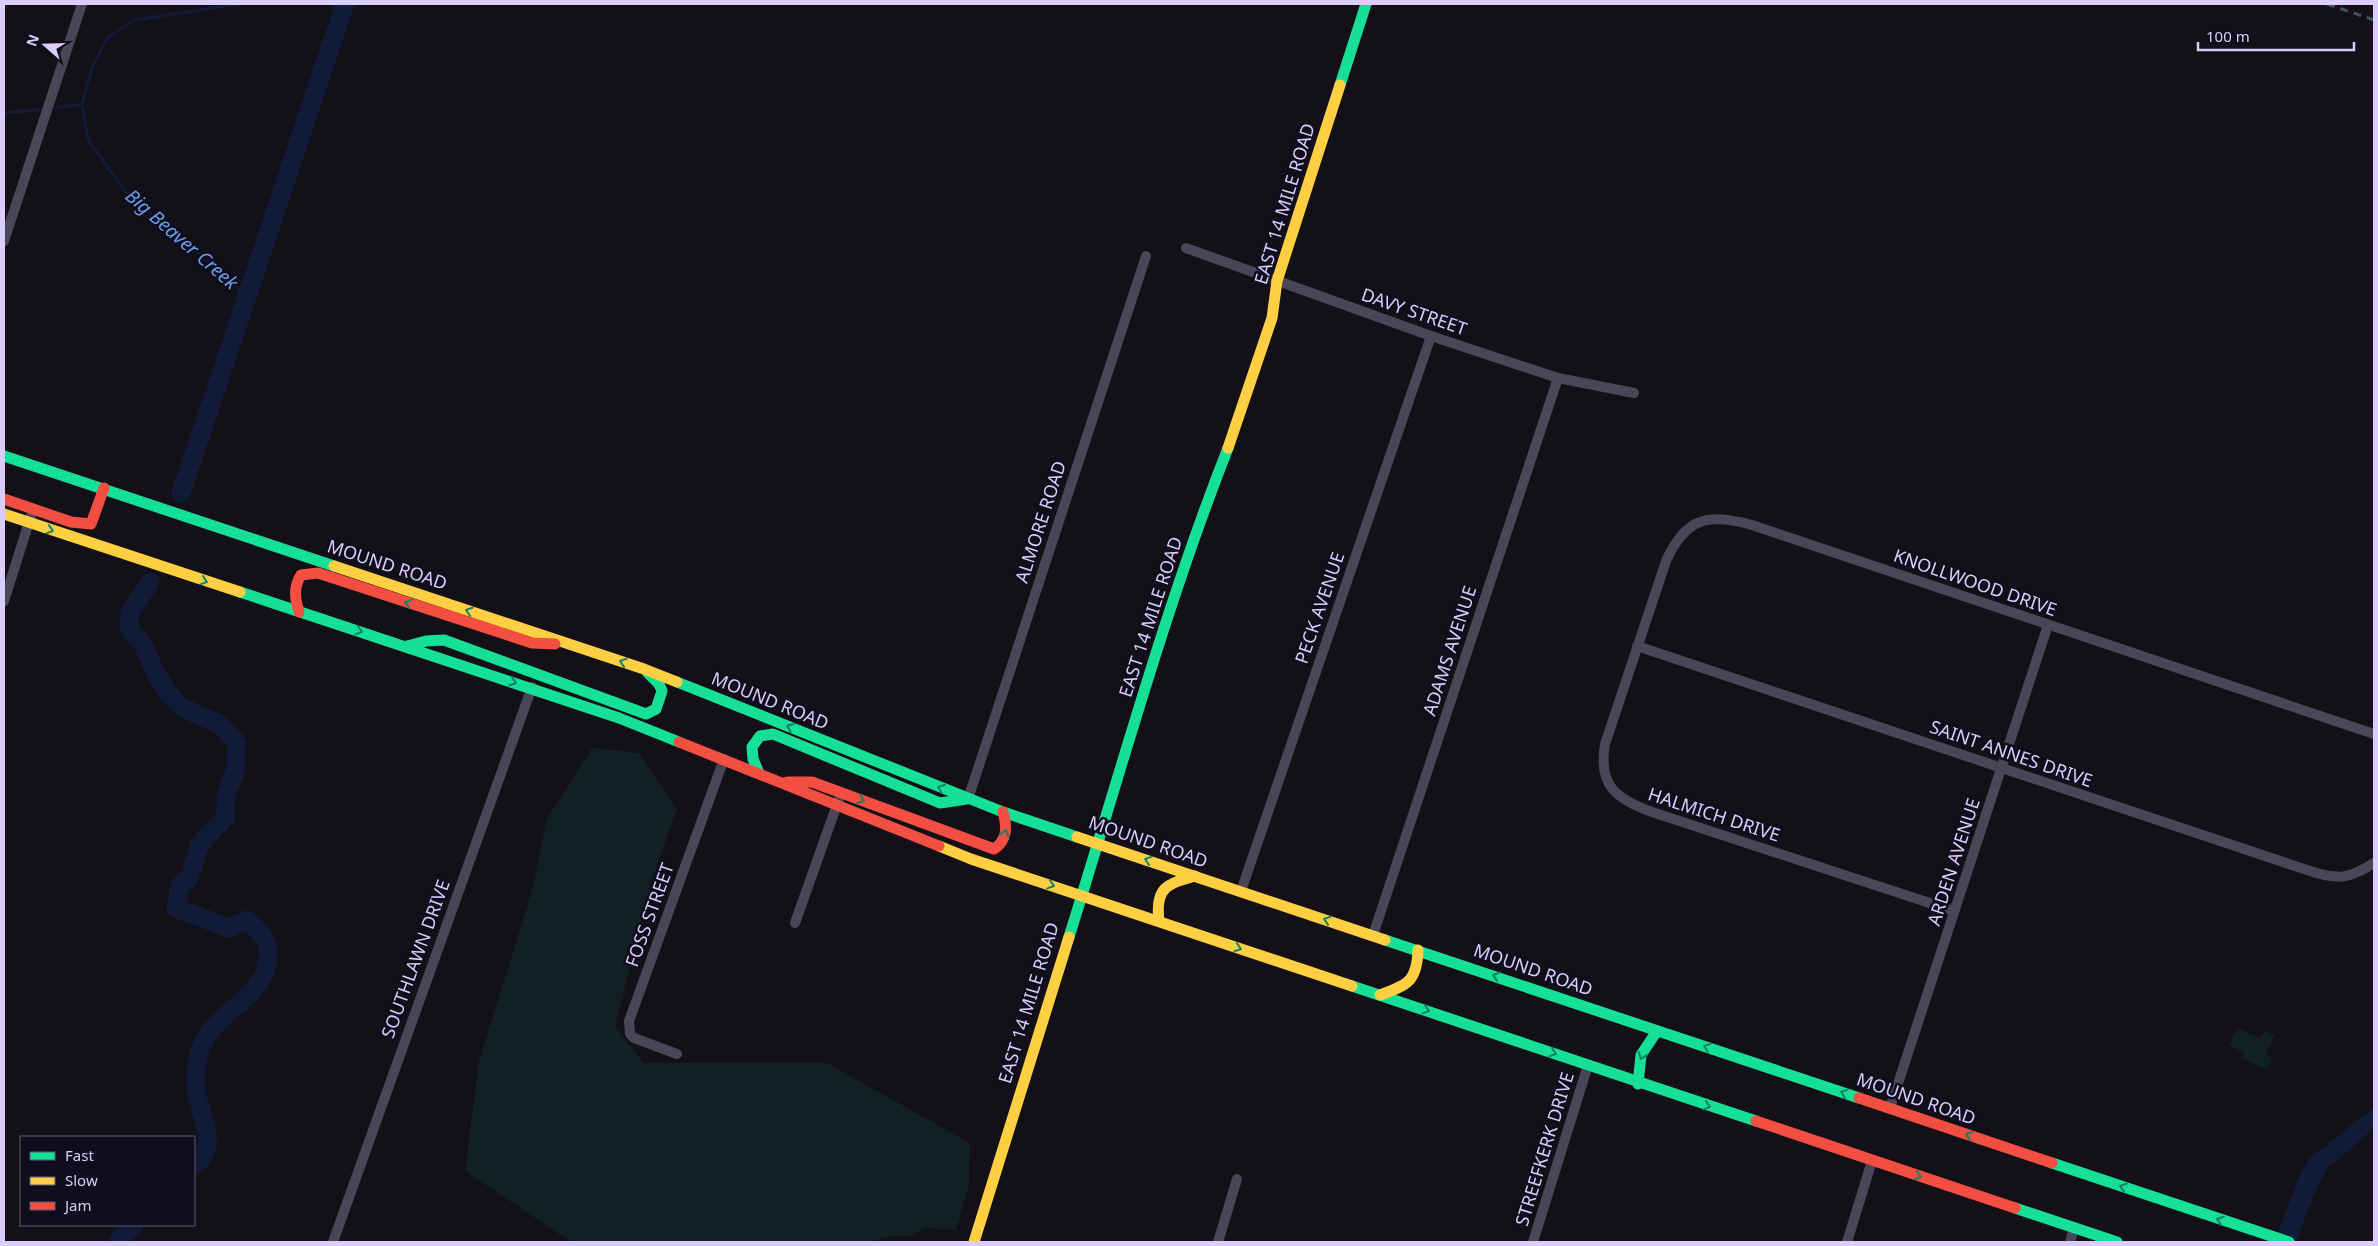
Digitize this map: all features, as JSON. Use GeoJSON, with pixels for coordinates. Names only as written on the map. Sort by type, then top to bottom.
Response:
{"type":"FeatureCollection","features":[{"type":"Feature","properties":{"kind":"main road","name":"EAST 14 MILE ROAD"},"geometry":{"type":"LineString","coordinates":[[974,1242],[1097,843],[1195,537],[1237,424],[1270,325],[1277,281],[1366,4]]}},
{"type":"Feature","properties":{"kind":"main road","name":"MOUND ROAD"},"geometry":{"type":"LineString","coordinates":[[4,456],[644,669],[1003,812],[2289,1242]]}},
{"type":"Feature","properties":{"kind":"main road"},"geometry":{"type":"LineString","coordinates":[[4,499],[71,522],[90,524],[104,488]]}},
{"type":"Feature","properties":{"kind":"main road"},"geometry":{"type":"LineString","coordinates":[[4,514],[619,718],[962,856],[1588,1065],[1638,1084],[2117,1242]]}},
{"type":"Feature","properties":{"kind":"main road"},"geometry":{"type":"LineString","coordinates":[[299,612],[295,600],[296,583],[301,575],[318,573],[532,643],[573,645]]}},
{"type":"Feature","properties":{"kind":"main road"},"geometry":{"type":"LineString","coordinates":[[406,646],[426,641],[444,640],[646,714],[656,709],[662,691],[659,684],[644,669]]}},
{"type":"Feature","properties":{"kind":"main road"},"geometry":{"type":"LineString","coordinates":[[759,773],[753,760],[752,747],[760,736],[773,734],[940,803],[968,799]]}},
{"type":"Feature","properties":{"kind":"main road"},"geometry":{"type":"LineString","coordinates":[[780,782],[812,782],[994,849],[1003,840],[1007,826],[1003,812]]}},
{"type":"Feature","properties":{"kind":"main road"},"geometry":{"type":"LineString","coordinates":[[1159,921],[1156,908],[1159,893],[1171,882],[1195,876]]}},
{"type":"Feature","properties":{"kind":"main road"},"geometry":{"type":"LineString","coordinates":[[1380,995],[1411,982],[1418,969],[1418,950]]}},
{"type":"Feature","properties":{"kind":"main road"},"geometry":{"type":"LineString","coordinates":[[1638,1084],[1641,1055],[1657,1031]]}},
{"type":"Feature","properties":{"kind":"street"},"geometry":{"type":"LineString","coordinates":[[4,241],[82,4]]}},
{"type":"Feature","properties":{"kind":"street","name":"DAVY STREET"},"geometry":{"type":"LineString","coordinates":[[1186,248],[1431,336],[1558,378],[1634,393]]}},
{"type":"Feature","properties":{"kind":"street","name":"ALMORE ROAD"},"geometry":{"type":"LineString","coordinates":[[968,799],[1146,256]]}},
{"type":"Feature","properties":{"kind":"street","name":"PECK AVENUE"},"geometry":{"type":"LineString","coordinates":[[1241,891],[1431,336]]}},
{"type":"Feature","properties":{"kind":"street","name":"ADAMS AVENUE"},"geometry":{"type":"LineString","coordinates":[[1373,935],[1558,378]]}},
{"type":"Feature","properties":{"kind":"street"},"geometry":{"type":"LineString","coordinates":[[4,601],[34,509]]}},
{"type":"Feature","properties":{"kind":"street","name":"KNOLLWOOD DRIVE"},"geometry":{"type":"LineString","coordinates":[[1637,646],[1674,543],[1690,526],[1712,518],[1729,519],[1752,525],[2374,734]]}},
{"type":"Feature","properties":{"kind":"street","name":"ARDEN AVENUE"},"geometry":{"type":"LineString","coordinates":[[1890,1108],[2048,625]]}},
{"type":"Feature","properties":{"kind":"street","name":"SAINT ANNES DRIVE"},"geometry":{"type":"LineString","coordinates":[[1637,646],[2328,876],[2352,876],[2374,863]]}},
{"type":"Feature","properties":{"kind":"street","name":"HALMICH DRIVE"},"geometry":{"type":"LineString","coordinates":[[1637,646],[1605,744],[1602,760],[1606,780],[1619,797],[1652,812],[1954,911]]}},
{"type":"Feature","properties":{"kind":"street","name":"SOUTHLAWN DRIVE"},"geometry":{"type":"LineString","coordinates":[[333,1242],[532,688]]}},
{"type":"Feature","properties":{"kind":"street","name":"FOSS STREET"},"geometry":{"type":"LineString","coordinates":[[677,1054],[634,1038],[630,1034],[629,1021],[724,759]]}},
{"type":"Feature","properties":{"kind":"street"},"geometry":{"type":"LineString","coordinates":[[795,923],[842,793]]}},
{"type":"Feature","properties":{"kind":"street","name":"STREEFKERK DRIVE"},"geometry":{"type":"LineString","coordinates":[[1533,1242],[1588,1065]]}},
{"type":"Feature","properties":{"kind":"street"},"geometry":{"type":"LineString","coordinates":[[1847,1242],[1872,1161]]}},
{"type":"Feature","properties":{"kind":"street"},"geometry":{"type":"LineString","coordinates":[[1218,1242],[1237,1179]]}},
{"type":"Feature","properties":{"kind":"street"},"geometry":{"type":"LineString","coordinates":[[2070,1242],[2074,1228]]}},
{"type":"Feature","properties":{"kind":"shaded area"},"geometry":{"type":"Polygon","coordinates":[[[592,748],[639,753],[677,809],[651,882],[615,1027],[644,1063],[827,1063],[970,1143],[969,1185],[956,1230],[924,1228],[911,1237],[892,1236],[874,1242],[571,1242],[465,1171],[479,1061],[531,894],[547,819],[592,748]]]}},
{"type":"Feature","properties":{"kind":"shaded area"},"geometry":{"type":"Polygon","coordinates":[[[2237,1028],[2260,1038],[2264,1031],[2275,1035],[2266,1054],[2273,1058],[2266,1069],[2242,1059],[2244,1053],[2229,1045],[2237,1028]]]}},
{"type":"Feature","properties":{"kind":"water"},"geometry":{"type":"Polygon","coordinates":[[[2374,1107],[2374,1128],[2328,1168],[2315,1192],[2296,1242],[2275,1242],[2298,1179],[2309,1159],[2374,1107]]]}},
{"type":"Feature","properties":{"kind":"waterway","name":"Big Beaver Creek"},"geometry":{"type":"LineString","coordinates":[[238,4],[135,20],[108,37],[93,65],[82,104],[88,140],[130,198],[170,228],[246,295]]}},
{"type":"Feature","properties":{"kind":"waterway"},"geometry":{"type":"LineString","coordinates":[[181,493],[345,4]]}},
{"type":"Feature","properties":{"kind":"waterway"},"geometry":{"type":"LineString","coordinates":[[56,108],[82,104]]}},
{"type":"Feature","properties":{"kind":"waterway"},"geometry":{"type":"LineString","coordinates":[[4,113],[45,109]]}},
{"type":"Feature","properties":{"kind":"waterway","name":"Big Beaver Creek"},"geometry":{"type":"LineString","coordinates":[[150,582],[130,612],[129,629],[143,644],[156,674],[169,694],[183,708],[219,724],[237,743],[235,772],[226,795],[226,817],[200,844],[189,878],[180,886],[176,908],[229,928],[247,920],[264,938],[269,955],[264,974],[257,986],[210,1032],[199,1054],[195,1086],[207,1132],[207,1148],[204,1155],[195,1165]]}},
{"type":"Feature","properties":{"kind":"waterway","name":"Big Beaver Creek"},"geometry":{"type":"LineString","coordinates":[[118,1242],[132,1226]]}},
{"type":"Feature","properties":{"kind":"railway"},"geometry":{"type":"LineString","coordinates":[[2327,4],[2374,20]]}},
{"type":"Feature","properties":{"kind":"traffic: fast"},"geometry":{"type":"LineString","coordinates":[[1340,85],[1366,4]]}},
{"type":"Feature","properties":{"kind":"traffic: fast"},"geometry":{"type":"LineString","coordinates":[[1069,937],[1163,630],[1228,448]]}},
{"type":"Feature","properties":{"kind":"traffic: fast"},"geometry":{"type":"LineString","coordinates":[[4,456],[334,566]]}},
{"type":"Feature","properties":{"kind":"traffic: fast"},"geometry":{"type":"LineString","coordinates":[[240,592],[619,718],[679,742]]}},
{"type":"Feature","properties":{"kind":"traffic: fast"},"geometry":{"type":"LineString","coordinates":[[407,646],[426,641],[444,640],[646,714],[656,709],[662,691],[659,684],[647,672]]}},
{"type":"Feature","properties":{"kind":"traffic: fast"},"geometry":{"type":"LineString","coordinates":[[677,682],[1003,812],[1077,837]]}},
{"type":"Feature","properties":{"kind":"traffic: fast"},"geometry":{"type":"LineString","coordinates":[[759,773],[753,759],[752,747],[760,736],[773,734],[940,803],[967,799]]}},
{"type":"Feature","properties":{"kind":"traffic: fast"},"geometry":{"type":"LineString","coordinates":[[1385,940],[1859,1098]]}},
{"type":"Feature","properties":{"kind":"traffic: fast"},"geometry":{"type":"LineString","coordinates":[[1352,986],[1756,1121]]}},
{"type":"Feature","properties":{"kind":"traffic: fast"},"geometry":{"type":"LineString","coordinates":[[1638,1084],[1641,1055],[1657,1031]]}},
{"type":"Feature","properties":{"kind":"traffic: fast"},"geometry":{"type":"LineString","coordinates":[[2052,1163],[2289,1242]]}},
{"type":"Feature","properties":{"kind":"traffic: fast"},"geometry":{"type":"LineString","coordinates":[[2015,1208],[2117,1242]]}},
{"type":"Feature","properties":{"kind":"traffic: slow"},"geometry":{"type":"LineString","coordinates":[[1228,448],[1272,318],[1277,281],[1340,85]]}},
{"type":"Feature","properties":{"kind":"traffic: slow"},"geometry":{"type":"LineString","coordinates":[[4,514],[240,592]]}},
{"type":"Feature","properties":{"kind":"traffic: slow"},"geometry":{"type":"LineString","coordinates":[[334,566],[644,669],[677,682]]}},
{"type":"Feature","properties":{"kind":"traffic: slow"},"geometry":{"type":"LineString","coordinates":[[1077,837],[1385,940]]}},
{"type":"Feature","properties":{"kind":"traffic: slow"},"geometry":{"type":"LineString","coordinates":[[939,846],[971,859],[1352,986]]}},
{"type":"Feature","properties":{"kind":"traffic: slow"},"geometry":{"type":"LineString","coordinates":[[1159,921],[1158,910],[1161,894],[1170,885],[1195,876]]}},
{"type":"Feature","properties":{"kind":"traffic: slow"},"geometry":{"type":"LineString","coordinates":[[974,1242],[1069,937]]}},
{"type":"Feature","properties":{"kind":"traffic: slow"},"geometry":{"type":"LineString","coordinates":[[1380,995],[1404,985],[1409,980],[1416,969],[1418,950]]}},
{"type":"Feature","properties":{"kind":"traffic: jam"},"geometry":{"type":"LineString","coordinates":[[4,499],[71,522],[91,524],[104,488]]}},
{"type":"Feature","properties":{"kind":"traffic: jam"},"geometry":{"type":"LineString","coordinates":[[299,612],[296,602],[298,580],[301,575],[318,573],[532,643],[555,644]]}},
{"type":"Feature","properties":{"kind":"traffic: jam"},"geometry":{"type":"LineString","coordinates":[[679,742],[939,846]]}},
{"type":"Feature","properties":{"kind":"traffic: jam"},"geometry":{"type":"LineString","coordinates":[[787,782],[812,782],[994,849],[1004,837],[1005,822],[1003,812]]}},
{"type":"Feature","properties":{"kind":"traffic: jam"},"geometry":{"type":"LineString","coordinates":[[1859,1098],[2052,1163]]}},
{"type":"Feature","properties":{"kind":"traffic: jam"},"geometry":{"type":"LineString","coordinates":[[1756,1121],[2015,1208]]}}]}
